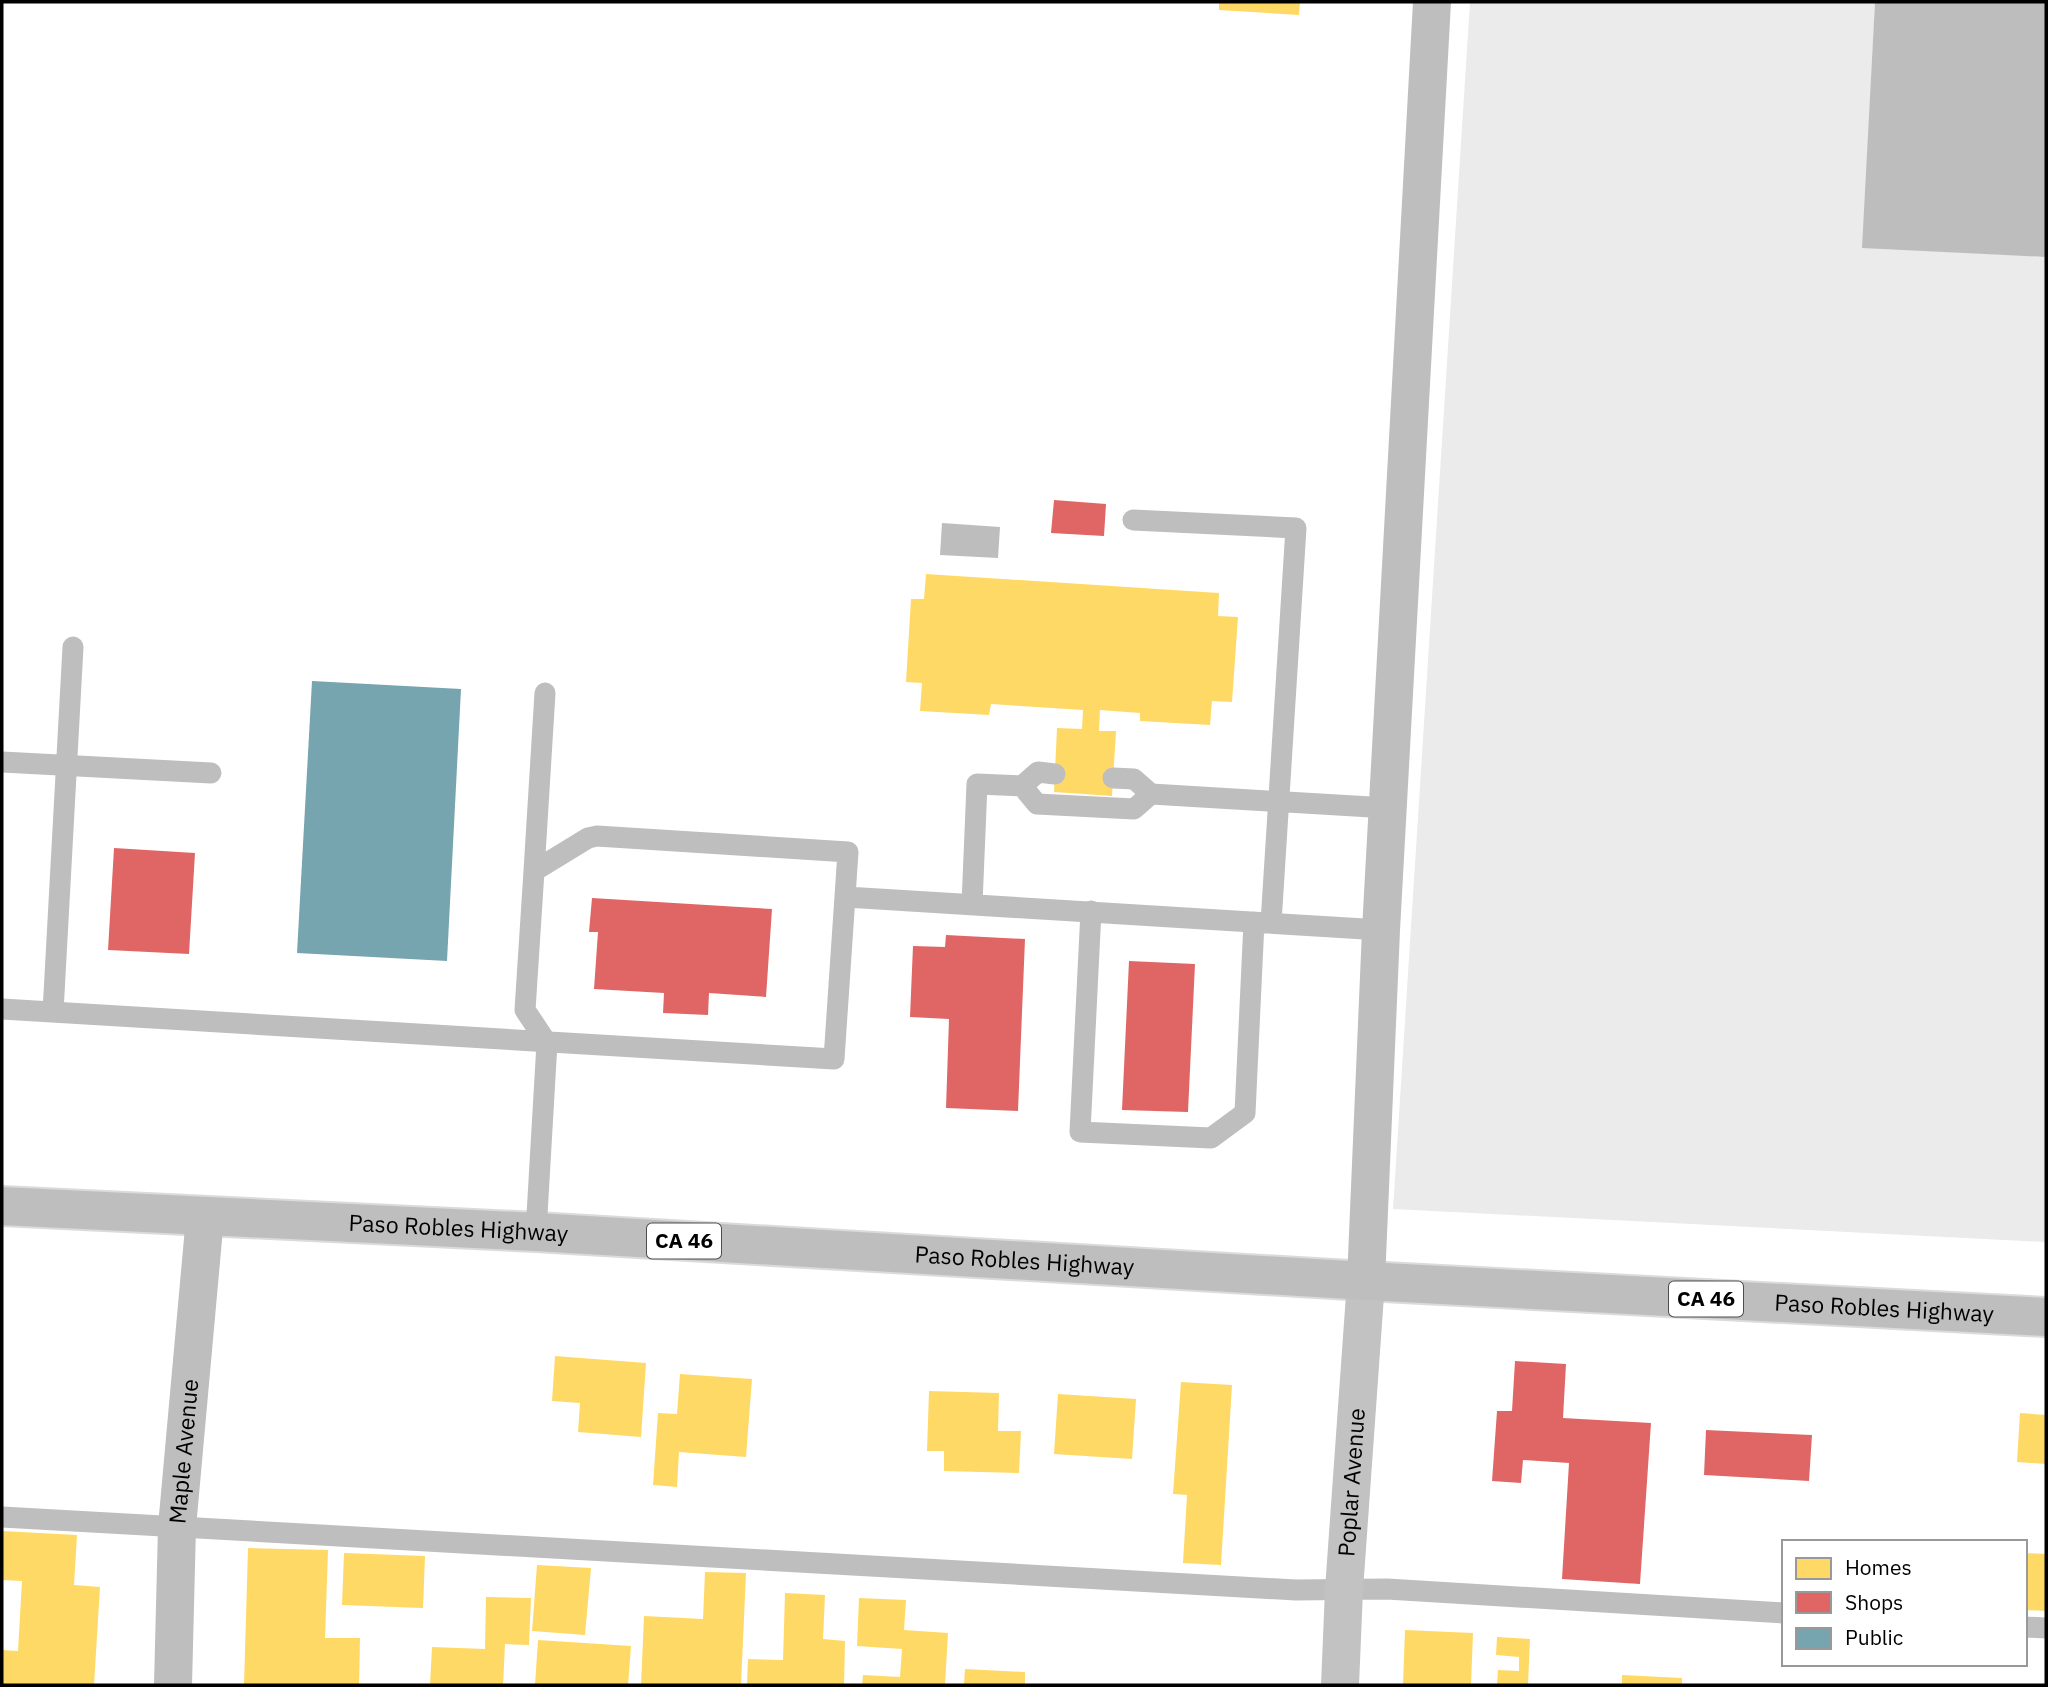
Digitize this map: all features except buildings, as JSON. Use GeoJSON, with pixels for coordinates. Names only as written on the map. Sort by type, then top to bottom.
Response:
{"type":"FeatureCollection","features":[{"type":"Feature","properties":{"kind":"main road"},"geometry":{"type":"LineString","coordinates":[[1366,1281],[1381,930],[1432,2]]}},
{"type":"Feature","properties":{"kind":"main road","name":"Paso Robles Highway"},"geometry":{"type":"LineString","coordinates":[[2,1206],[536,1232],[1366,1281],[2046,1317]]}},
{"type":"Feature","properties":{"kind":"main road","name":"Maple Avenue"},"geometry":{"type":"LineString","coordinates":[[173,1685],[177,1527],[205,1217]]}},
{"type":"Feature","properties":{"kind":"main road","name":"Poplar Avenue"},"geometry":{"type":"LineString","coordinates":[[1340,1685],[1344,1590],[1366,1281]]}},
{"type":"Feature","properties":{"kind":"lane"},"geometry":{"type":"LineString","coordinates":[[1091,911],[1080,1132],[1211,1138],[1245,1113],[1263,922],[1279,802],[1296,528],[1133,520]]}},
{"type":"Feature","properties":{"kind":"lane"},"geometry":{"type":"LineString","coordinates":[[53,1012],[73,647]]}},
{"type":"Feature","properties":{"kind":"lane"},"geometry":{"type":"LineString","coordinates":[[536,1232],[547,1043],[525,1010],[545,693]]}},
{"type":"Feature","properties":{"kind":"lane"},"geometry":{"type":"LineString","coordinates":[[2,762],[211,773]]}},
{"type":"Feature","properties":{"kind":"lane"},"geometry":{"type":"LineString","coordinates":[[972,904],[977,784],[1022,786],[1038,772],[1055,774]]}},
{"type":"Feature","properties":{"kind":"lane"},"geometry":{"type":"LineString","coordinates":[[1113,778],[1133,779],[1151,794],[1388,808]]}},
{"type":"Feature","properties":{"kind":"lane"},"geometry":{"type":"LineString","coordinates":[[1022,786],[1037,804],[1133,809],[1151,794]]}},
{"type":"Feature","properties":{"kind":"lane"},"geometry":{"type":"LineString","coordinates":[[2,1009],[834,1059],[848,852],[597,836],[588,838],[534,871]]}},
{"type":"Feature","properties":{"kind":"lane"},"geometry":{"type":"LineString","coordinates":[[846,897],[1381,930]]}},
{"type":"Feature","properties":{"kind":"lane"},"geometry":{"type":"LineString","coordinates":[[2,1517],[1296,1590],[1387,1589],[1782,1612]]}},
{"type":"Feature","properties":{"kind":"lane"},"geometry":{"type":"LineString","coordinates":[[2027,1627],[2046,1628]]}},
{"type":"Feature","properties":{"kind":"shaded area"},"geometry":{"type":"Polygon","coordinates":[[[1470,2],[1875,2],[1863,247],[2046,257],[2046,1242],[1393,1209],[1470,2]]]}},
{"type":"Feature","properties":{"kind":"shaded area"},"geometry":{"type":"Polygon","coordinates":[[[1875,2],[2046,2],[2046,257],[1862,248],[1875,2]]]}},
{"type":"Feature","properties":{"kind":"shaded area"},"geometry":{"type":"Polygon","coordinates":[[[942,523],[1000,527],[998,558],[940,555],[942,523]]]}}]}
